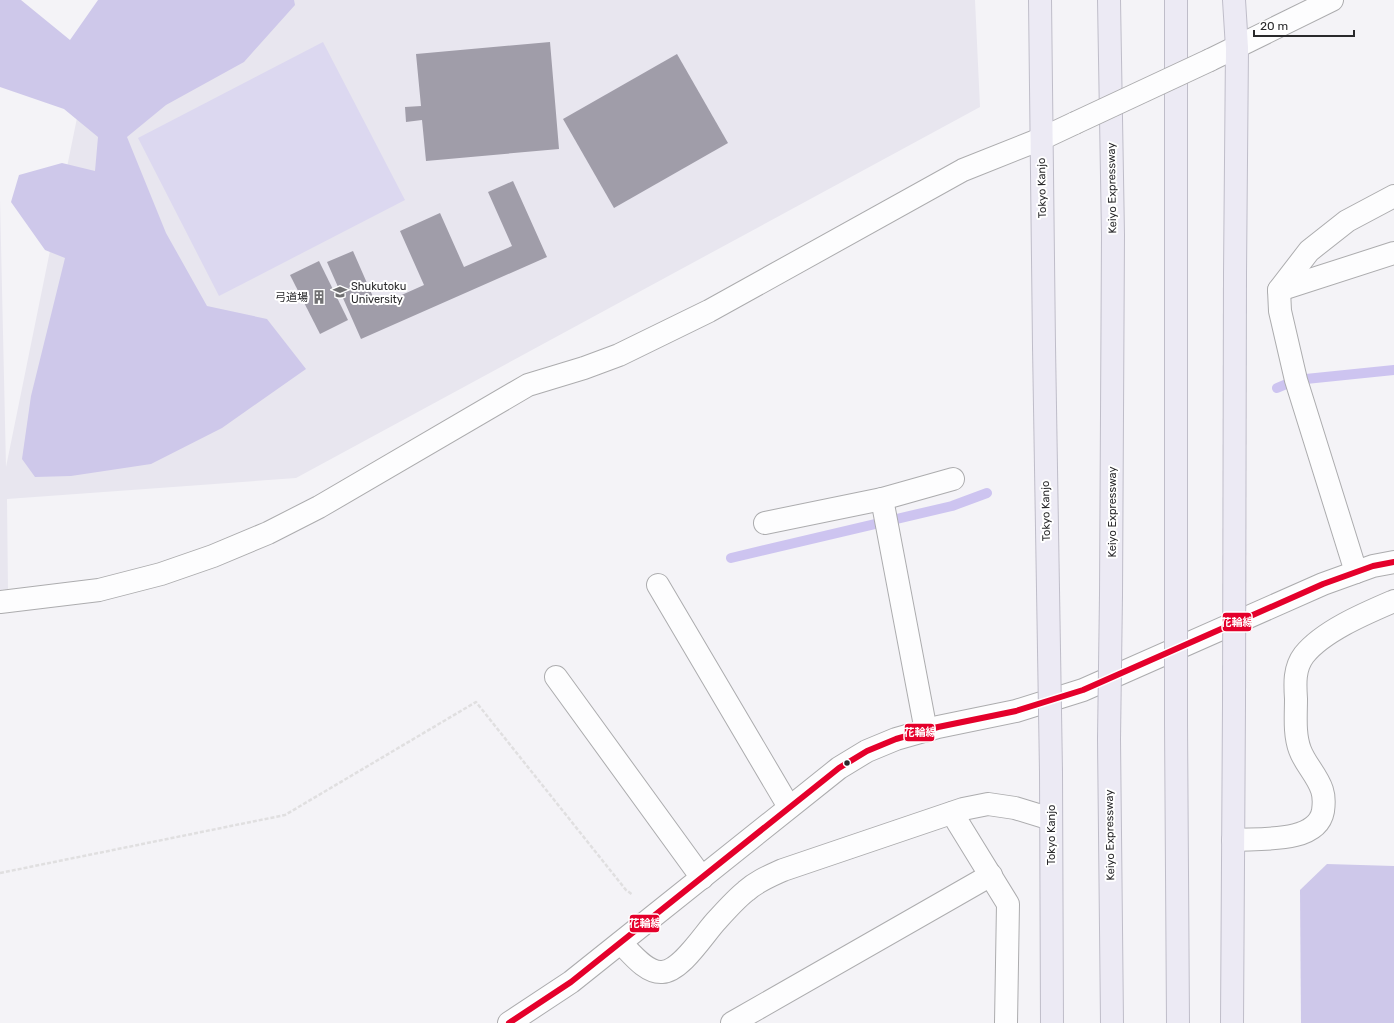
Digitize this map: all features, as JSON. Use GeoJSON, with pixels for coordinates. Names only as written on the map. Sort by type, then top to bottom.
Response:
{"type":"FeatureCollection","features":[{"type":"Feature","properties":{"kind":"highway","name":"Tokyo Kanjo"},"geometry":{"type":"LineString","coordinates":[[1040,0],[1051,772],[1052,1023]]}},
{"type":"Feature","properties":{"kind":"highway","name":"Keiyo Expressway"},"geometry":{"type":"LineString","coordinates":[[1109,0],[1113,234],[1109,738],[1112,1023]]}},
{"type":"Feature","properties":{"kind":"highway"},"geometry":{"type":"LineString","coordinates":[[1176,0],[1176,723],[1178,1023]]}},
{"type":"Feature","properties":{"kind":"highway"},"geometry":{"type":"LineString","coordinates":[[1232,1023],[1237,48],[1234,0]]}},
{"type":"Feature","properties":{"kind":"street"},"geometry":{"type":"LineString","coordinates":[[0,602],[99,590],[161,574],[268,533],[319,507],[528,385],[584,368],[619,355],[709,311],[963,170],[1041,139],[1237,48],[1332,0]]}},
{"type":"Feature","properties":{"kind":"street"},"geometry":{"type":"LineString","coordinates":[[1356,572],[1296,380],[1280,311],[1279,290],[1310,251],[1347,221],[1394,196]]}},
{"type":"Feature","properties":{"kind":"street"},"geometry":{"type":"LineString","coordinates":[[1279,290],[1394,252]]}},
{"type":"Feature","properties":{"kind":"street"},"geometry":{"type":"LineString","coordinates":[[765,523],[882,499],[953,479]]}},
{"type":"Feature","properties":{"kind":"street"},"geometry":{"type":"LineString","coordinates":[[882,499],[926,731]]}},
{"type":"Feature","properties":{"kind":"street"},"geometry":{"type":"LineString","coordinates":[[509,1023],[571,982],[658,914],[789,807],[839,768],[867,751],[896,739],[1016,711],[1083,690],[1323,584],[1356,572],[1394,562]]}},
{"type":"Feature","properties":{"kind":"street"},"geometry":{"type":"LineString","coordinates":[[658,585],[789,807]]}},
{"type":"Feature","properties":{"kind":"street"},"geometry":{"type":"LineString","coordinates":[[1233,840],[1290,837],[1309,832],[1322,819],[1324,804],[1322,790],[1300,750],[1296,734],[1295,679],[1298,667],[1303,657],[1311,647],[1324,638],[1351,621],[1394,601]]}},
{"type":"Feature","properties":{"kind":"street"},"geometry":{"type":"LineString","coordinates":[[556,678],[702,878]]}},
{"type":"Feature","properties":{"kind":"street"},"geometry":{"type":"LineString","coordinates":[[621,943],[647,968],[655,972],[670,970],[696,946],[732,904],[757,882],[783,870],[952,813],[988,804],[1015,808],[1051,819]]}},
{"type":"Feature","properties":{"kind":"street"},"geometry":{"type":"LineString","coordinates":[[952,813],[1008,904],[1006,1023]]}},
{"type":"Feature","properties":{"kind":"street"},"geometry":{"type":"LineString","coordinates":[[732,1023],[991,875]]}},
{"type":"Feature","properties":{"kind":"path"},"geometry":{"type":"LineString","coordinates":[[0,873],[284,815],[476,702],[626,890],[658,914]]}},
{"type":"Feature","properties":{"kind":"shaded area"},"geometry":{"type":"Polygon","coordinates":[[[0,0],[21,0],[70,40],[98,0],[294,0],[295,5],[244,62],[166,105],[127,137],[166,233],[207,306],[267,319],[306,369],[222,428],[151,464],[71,476],[35,477],[22,459],[31,396],[65,258],[45,250],[11,202],[19,175],[62,163],[95,171],[98,137],[64,109],[0,87],[0,0]]]}},
{"type":"Feature","properties":{"kind":"shaded area","name":"Shukutoku University"},"geometry":{"type":"Polygon","coordinates":[[[101,0],[975,0],[980,107],[296,478],[7,499],[8,589],[0,590],[0,199],[6,467],[101,0]]]}},
{"type":"Feature","properties":{"kind":"shaded area"},"geometry":{"type":"Polygon","coordinates":[[[323,42],[405,200],[219,296],[138,138],[323,42]]]}},
{"type":"Feature","properties":{"kind":"shaded area"},"geometry":{"type":"Polygon","coordinates":[[[1327,864],[1394,866],[1394,1023],[1301,1023],[1300,890],[1327,864]]]}},
{"type":"Feature","properties":{"kind":"building"},"geometry":{"type":"Polygon","coordinates":[[[550,42],[559,149],[426,161],[422,120],[406,122],[405,107],[421,106],[416,54],[550,42]]]}},
{"type":"Feature","properties":{"kind":"building"},"geometry":{"type":"Polygon","coordinates":[[[677,54],[728,143],[614,208],[563,119],[677,54]]]}},
{"type":"Feature","properties":{"kind":"building"},"geometry":{"type":"Polygon","coordinates":[[[513,181],[547,257],[361,339],[327,262],[353,251],[377,306],[424,285],[400,231],[440,213],[464,267],[512,246],[488,192],[513,181]]]}},
{"type":"Feature","properties":{"kind":"building","name":"弓道場"},"geometry":{"type":"Polygon","coordinates":[[[319,261],[348,320],[320,334],[290,275],[319,261]]]}},
{"type":"Feature","properties":{"kind":"waterway"},"geometry":{"type":"LineString","coordinates":[[1277,388],[1296,380],[1394,370]]}},
{"type":"Feature","properties":{"kind":"waterway"},"geometry":{"type":"LineString","coordinates":[[731,558],[952,506],[987,493]]}},
{"type":"Feature","properties":{"kind":"transit line","name":"花輪線"},"geometry":{"type":"LineString","coordinates":[[509,1023],[571,982],[839,768],[867,751],[896,739],[938,727],[1016,711],[1083,690],[1323,584],[1373,566],[1394,562]]}},
{"type":"Feature","properties":{"kind":"place","name":"Shukutoku University"},"geometry":{"type":"Point","coordinates":[340,292]}},
{"type":"Feature","properties":{"kind":"place","name":"弓道場"},"geometry":{"type":"Point","coordinates":[319,297]}}]}
